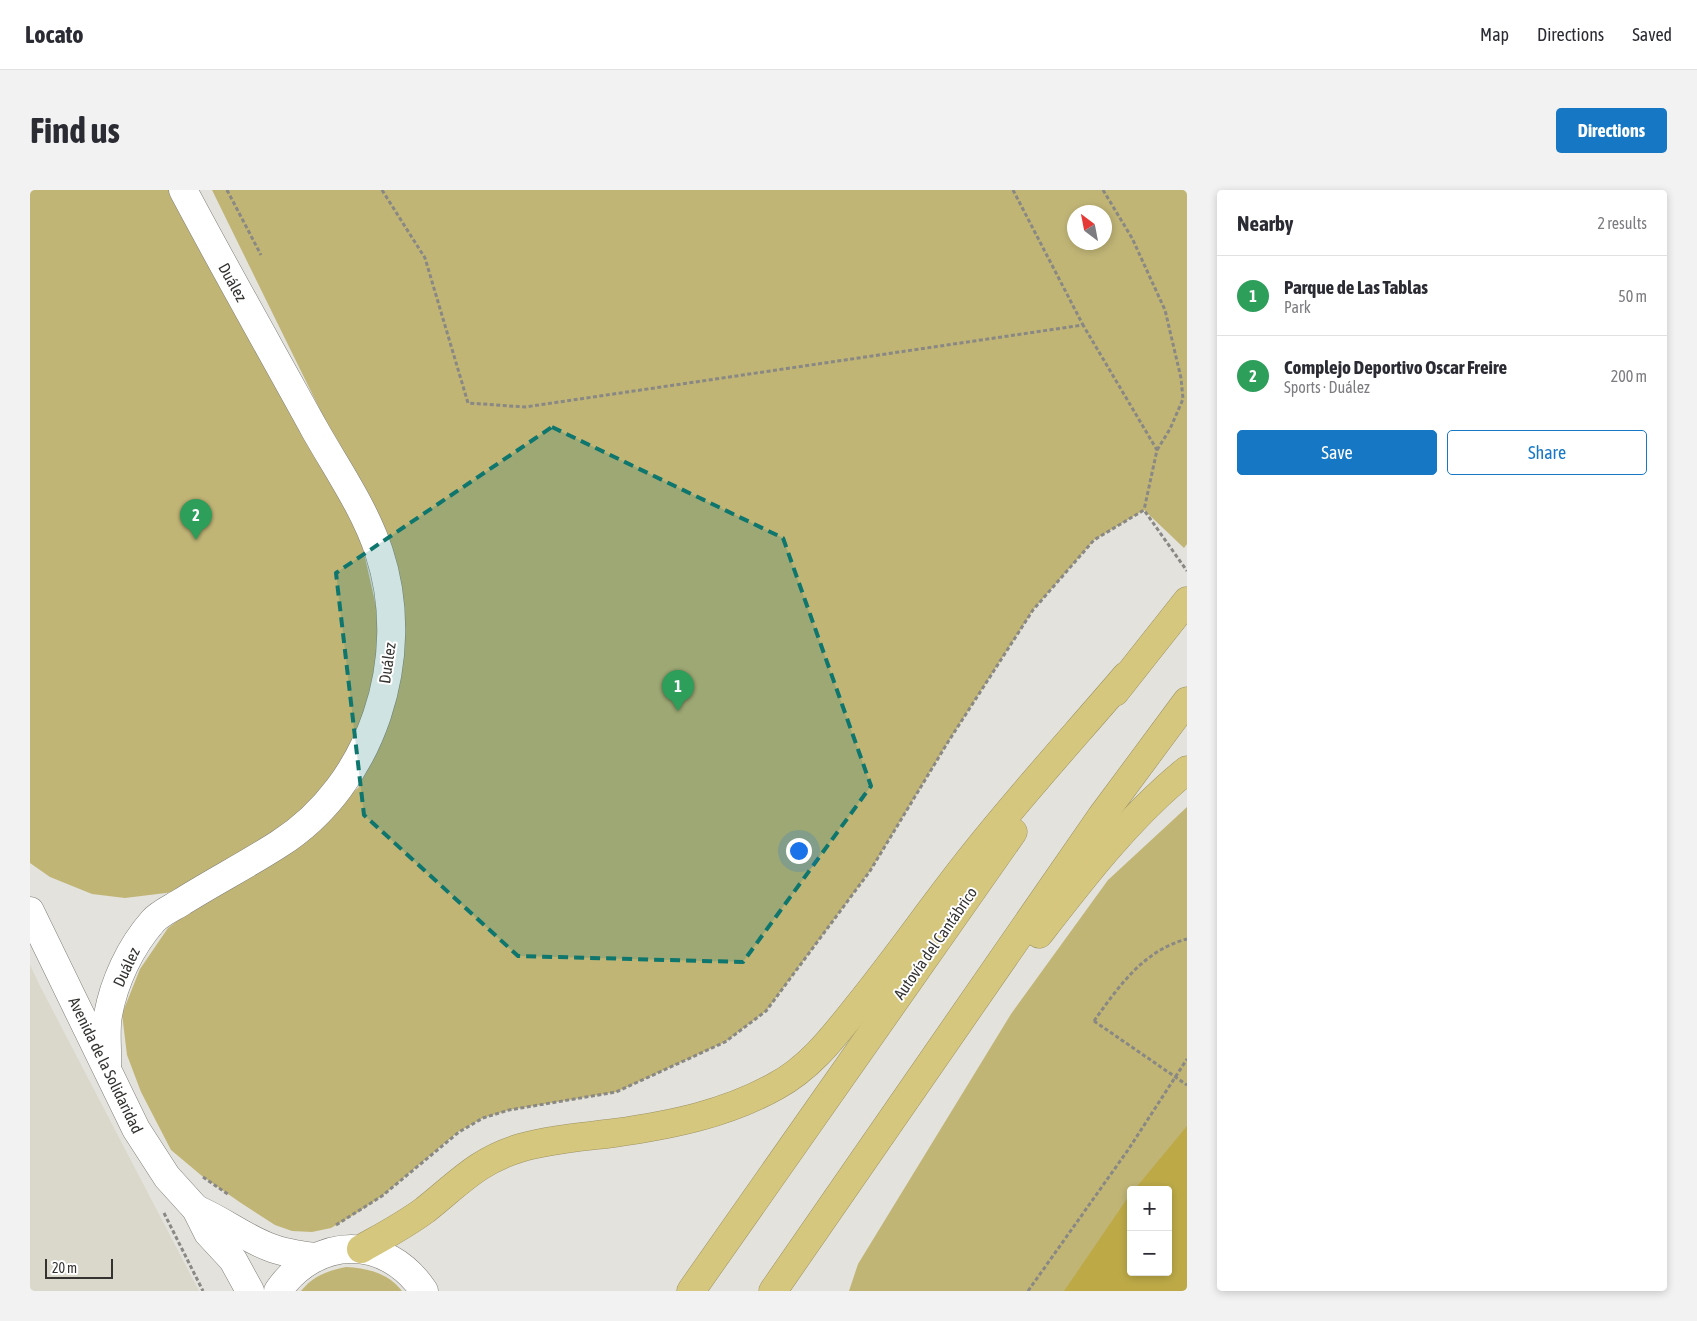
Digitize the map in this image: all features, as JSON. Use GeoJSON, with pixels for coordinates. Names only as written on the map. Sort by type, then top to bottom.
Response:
{"type":"FeatureCollection","features":[{"type":"Feature","properties":{"kind":"highway","name":"Autovía del Cantábrico"},"geometry":{"type":"LineString","coordinates":[[691,1291],[1053,776],[1126,676],[1187,601]]}},
{"type":"Feature","properties":{"kind":"highway"},"geometry":{"type":"LineString","coordinates":[[361,1249],[409,1222],[471,1170],[501,1155],[545,1142],[659,1126],[696,1118],[752,1098],[778,1085],[802,1069],[823,1049],[893,963],[966,863],[1126,676]]}},
{"type":"Feature","properties":{"kind":"highway"},"geometry":{"type":"LineString","coordinates":[[773,1291],[988,978],[1187,701]]}},
{"type":"Feature","properties":{"kind":"highway"},"geometry":{"type":"LineString","coordinates":[[773,1291],[1047,924],[1120,836],[1163,791],[1187,770]]}},
{"type":"Feature","properties":{"kind":"street","name":"Duález"},"geometry":{"type":"LineString","coordinates":[[108,1068],[108,1017],[115,990],[130,953],[154,919],[279,844],[299,830],[332,799],[365,744],[383,697],[390,650],[392,619],[379,551],[183,190]]}},
{"type":"Feature","properties":{"kind":"street","name":"Avenida de la Solidaridad"},"geometry":{"type":"LineString","coordinates":[[30,911],[136,1129],[152,1156],[187,1201],[208,1233],[233,1260],[250,1291]]}},
{"type":"Feature","properties":{"kind":"street"},"geometry":{"type":"LineString","coordinates":[[187,1201],[268,1247],[291,1254],[315,1257]]}},
{"type":"Feature","properties":{"kind":"street"},"geometry":{"type":"LineString","coordinates":[[278,1291],[300,1266],[315,1257],[330,1251],[361,1249],[381,1254],[400,1264],[415,1278],[424,1291]]}},
{"type":"Feature","properties":{"kind":"path"},"geometry":{"type":"LineString","coordinates":[[227,190],[260,255]]}},
{"type":"Feature","properties":{"kind":"path"},"geometry":{"type":"LineString","coordinates":[[382,190],[425,258],[468,403],[525,407],[1083,326]]}},
{"type":"Feature","properties":{"kind":"path"},"geometry":{"type":"LineString","coordinates":[[1013,190],[1083,326],[1157,450]]}},
{"type":"Feature","properties":{"kind":"path"},"geometry":{"type":"LineString","coordinates":[[331,1228],[382,1196],[458,1132],[483,1118],[509,1110],[616,1092],[725,1042],[766,1011],[870,871],[948,742],[1033,610],[1094,540],[1144,510],[1157,450],[1170,429],[1183,399],[1181,378],[1165,310],[1132,238],[1103,190]]}},
{"type":"Feature","properties":{"kind":"path"},"geometry":{"type":"LineString","coordinates":[[1144,510],[1187,571]]}},
{"type":"Feature","properties":{"kind":"path"},"geometry":{"type":"LineString","coordinates":[[1187,939],[1161,950],[1147,959],[1124,980],[1094,1021],[1187,1085]]}},
{"type":"Feature","properties":{"kind":"path"},"geometry":{"type":"LineString","coordinates":[[1028,1291],[1128,1150],[1187,1059]]}},
{"type":"Feature","properties":{"kind":"path"},"geometry":{"type":"LineString","coordinates":[[203,1291],[160,1204],[187,1201],[202,1176],[233,1198]]}},
{"type":"Feature","properties":{"kind":"highlighted area"},"geometry":{"type":"Polygon","coordinates":[[[552,427],[783,538],[871,786],[743,962],[518,956],[364,815],[336,573],[552,427]]]}},
{"type":"Feature","properties":{"kind":"shaded area"},"geometry":{"type":"Polygon","coordinates":[[[30,190],[176,190],[359,531],[379,620],[375,695],[346,761],[295,823],[174,892],[125,898],[92,894],[50,877],[30,863],[30,190]]]}},
{"type":"Feature","properties":{"kind":"shaded area"},"geometry":{"type":"Polygon","coordinates":[[[212,190],[1187,190],[1187,544],[1184,548],[1144,510],[1094,540],[1033,610],[948,742],[870,871],[766,1011],[725,1042],[616,1092],[509,1110],[483,1118],[458,1132],[382,1196],[355,1214],[331,1228],[312,1232],[292,1231],[275,1225],[241,1203],[202,1176],[171,1150],[141,1092],[127,1055],[122,1014],[140,969],[168,928],[215,892],[305,836],[359,787],[380,741],[387,546],[212,190]]]}},
{"type":"Feature","properties":{"kind":"shaded area"},"geometry":{"type":"Polygon","coordinates":[[[1187,807],[1187,1168],[1171,1186],[1127,1186],[1127,1251],[1102,1291],[849,1291],[858,1264],[1011,1014],[1108,880],[1187,807]]]}},
{"type":"Feature","properties":{"kind":"shaded area"},"geometry":{"type":"Polygon","coordinates":[[[30,965],[40,986],[199,1291],[30,1291],[30,965]]]}},
{"type":"Feature","properties":{"kind":"shaded area"},"geometry":{"type":"Polygon","coordinates":[[[1187,1126],[1187,1291],[1064,1291],[1127,1199],[1127,1276],[1172,1276],[1172,1186],[1137,1186],[1187,1126]]]}},
{"type":"Feature","properties":{"kind":"shaded area"},"geometry":{"type":"Polygon","coordinates":[[[346,1267],[362,1269],[384,1276],[402,1291],[301,1291],[310,1281],[321,1275],[346,1267]]]}},
{"type":"Feature","properties":{"kind":"place","name":"Complejo Deportivo Oscar Freire"},"geometry":{"type":"Point","coordinates":[196,540]}},
{"type":"Feature","properties":{"kind":"place","name":"Parque de Las Tablas"},"geometry":{"type":"Point","coordinates":[678,711]}}]}
